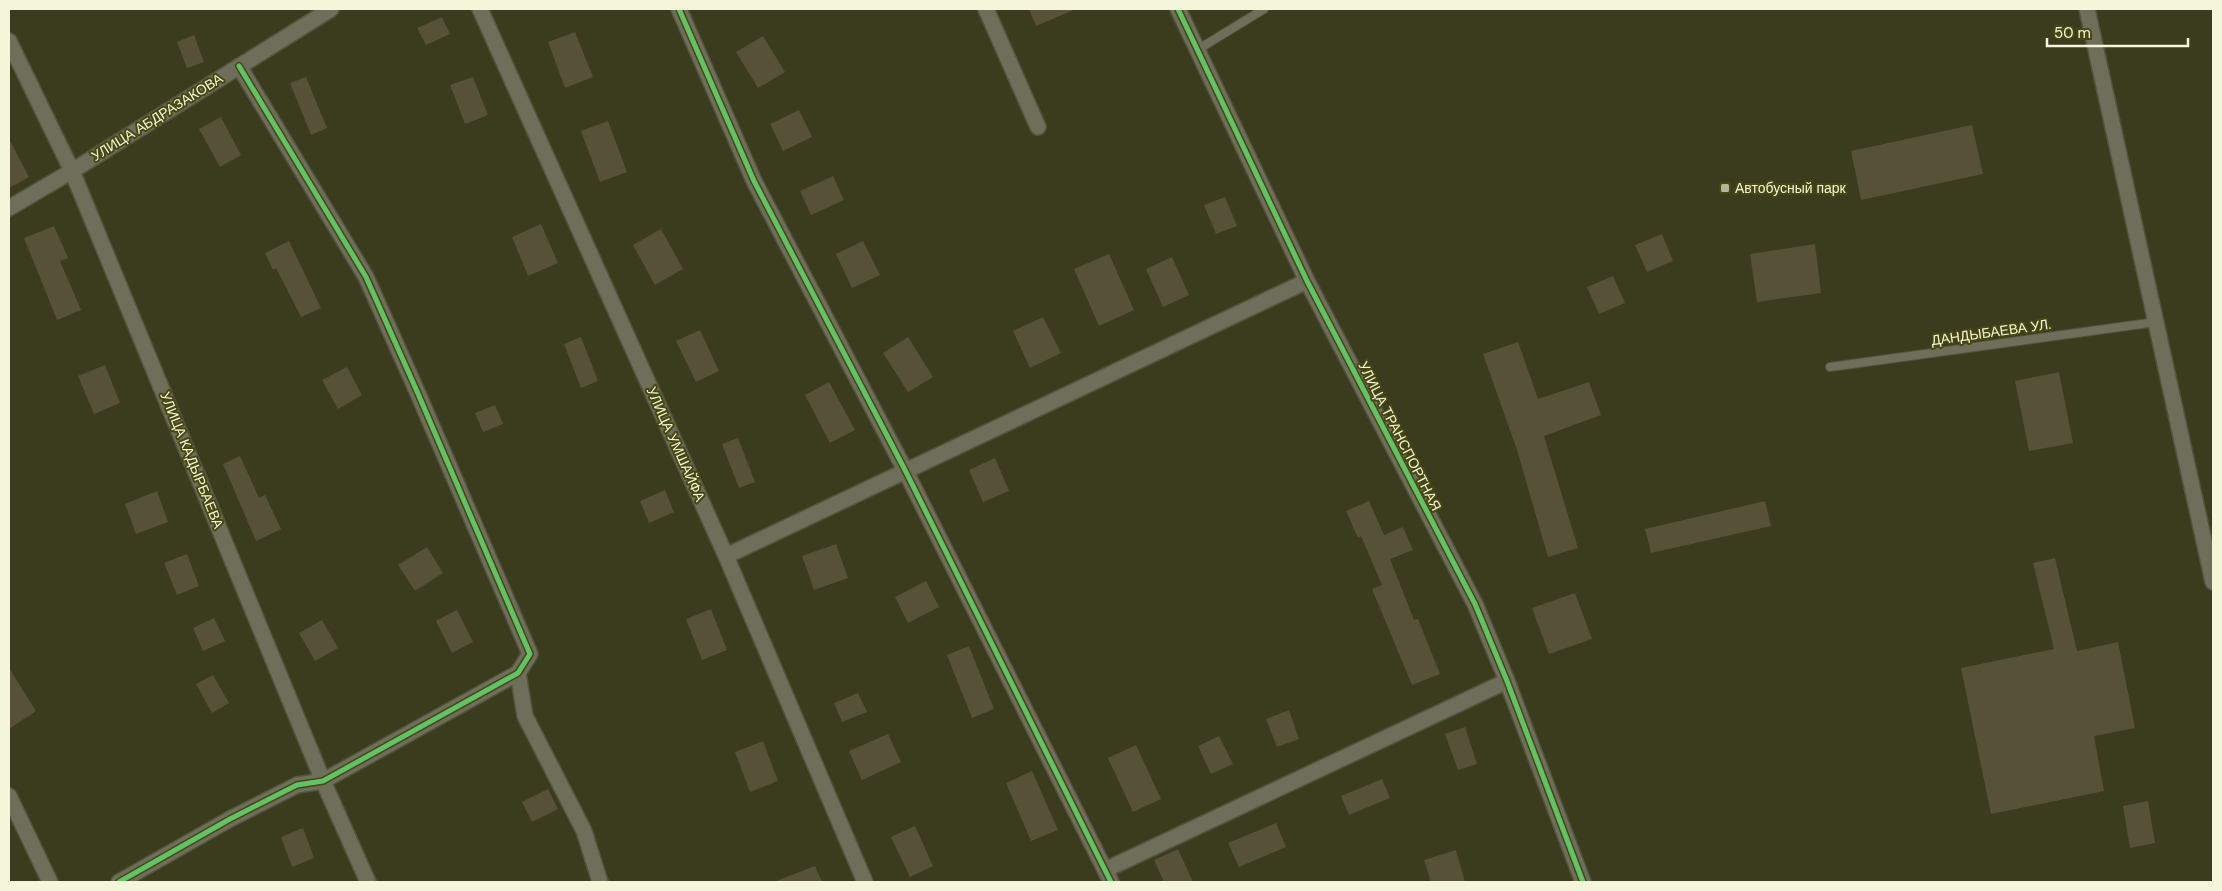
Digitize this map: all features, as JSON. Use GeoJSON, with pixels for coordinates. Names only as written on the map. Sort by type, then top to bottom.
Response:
{"type":"FeatureCollection","features":[{"type":"Feature","properties":{"kind":"street","name":"УЛИЦА АБДРАЗАКОВА"},"geometry":{"type":"LineString","coordinates":[[9,208],[72,171],[331,9]]}},
{"type":"Feature","properties":{"kind":"street","name":"УЛИЦА УМШАЙФА"},"geometry":{"type":"LineString","coordinates":[[480,9],[726,556],[865,882]]}},
{"type":"Feature","properties":{"kind":"street"},"geometry":{"type":"LineString","coordinates":[[680,9],[754,181],[905,470],[1108,876],[1507,681]]}},
{"type":"Feature","properties":{"kind":"street"},"geometry":{"type":"LineString","coordinates":[[986,9],[1038,127]]}},
{"type":"Feature","properties":{"kind":"street","name":"УЛИЦА ТРАНСПОРТНАЯ"},"geometry":{"type":"LineString","coordinates":[[1178,9],[1307,281],[1475,604],[1507,681],[1583,882]]}},
{"type":"Feature","properties":{"kind":"street"},"geometry":{"type":"LineString","coordinates":[[2087,9],[2213,582]]}},
{"type":"Feature","properties":{"kind":"street","name":"УЛИЦА КАДЫРБАЕВА"},"geometry":{"type":"LineString","coordinates":[[9,40],[72,171],[323,781],[368,882]]}},
{"type":"Feature","properties":{"kind":"street"},"geometry":{"type":"LineString","coordinates":[[119,882],[230,819],[297,784],[323,781],[518,673],[530,654],[366,277],[239,66]]}},
{"type":"Feature","properties":{"kind":"street"},"geometry":{"type":"LineString","coordinates":[[726,556],[1307,281]]}},
{"type":"Feature","properties":{"kind":"street"},"geometry":{"type":"LineString","coordinates":[[518,673],[526,716],[584,831],[600,882]]}},
{"type":"Feature","properties":{"kind":"street"},"geometry":{"type":"LineString","coordinates":[[9,796],[50,882]]}},
{"type":"Feature","properties":{"kind":"lane"},"geometry":{"type":"LineString","coordinates":[[1197,50],[1264,9]]}},
{"type":"Feature","properties":{"kind":"lane","name":"ДАНДЫБАЕВА УЛ."},"geometry":{"type":"LineString","coordinates":[[1830,367],[2156,322]]}},
{"type":"Feature","properties":{"kind":"building"},"geometry":{"type":"Polygon","coordinates":[[[1029,9],[1076,9],[1036,26],[1029,9]]]}},
{"type":"Feature","properties":{"kind":"building"},"geometry":{"type":"Polygon","coordinates":[[[442,17],[450,34],[426,45],[417,28],[442,17]]]}},
{"type":"Feature","properties":{"kind":"building"},"geometry":{"type":"Polygon","coordinates":[[[575,32],[593,77],[565,88],[548,42],[575,32]]]}},
{"type":"Feature","properties":{"kind":"building"},"geometry":{"type":"Polygon","coordinates":[[[194,35],[204,62],[187,68],[177,42],[194,35]]]}},
{"type":"Feature","properties":{"kind":"building"},"geometry":{"type":"Polygon","coordinates":[[[763,36],[785,72],[758,88],[736,52],[763,36]]]}},
{"type":"Feature","properties":{"kind":"building"},"geometry":{"type":"Polygon","coordinates":[[[306,77],[327,128],[311,135],[290,83],[306,77]]]}},
{"type":"Feature","properties":{"kind":"building"},"geometry":{"type":"Polygon","coordinates":[[[473,77],[488,115],[465,124],[450,85],[473,77]]]}},
{"type":"Feature","properties":{"kind":"building"},"geometry":{"type":"Polygon","coordinates":[[[799,110],[812,137],[783,151],[770,124],[799,110]]]}},
{"type":"Feature","properties":{"kind":"building"},"geometry":{"type":"Polygon","coordinates":[[[221,117],[241,155],[220,167],[199,129],[221,117]]]}},
{"type":"Feature","properties":{"kind":"building"},"geometry":{"type":"Polygon","coordinates":[[[608,121],[627,172],[600,182],[581,131],[608,121]]]}},
{"type":"Feature","properties":{"kind":"building"},"geometry":{"type":"Polygon","coordinates":[[[1972,125],[1983,174],[1861,200],[1851,151],[1972,125]]]}},
{"type":"Feature","properties":{"kind":"building"},"geometry":{"type":"Polygon","coordinates":[[[9,139],[29,177],[9,188],[9,139]]]}},
{"type":"Feature","properties":{"kind":"building"},"geometry":{"type":"Polygon","coordinates":[[[833,176],[844,200],[811,215],[800,191],[833,176]]]}},
{"type":"Feature","properties":{"kind":"building"},"geometry":{"type":"Polygon","coordinates":[[[1225,197],[1237,226],[1216,234],[1204,205],[1225,197]]]}},
{"type":"Feature","properties":{"kind":"building"},"geometry":{"type":"Polygon","coordinates":[[[541,224],[558,263],[528,276],[512,237],[541,224]]]}},
{"type":"Feature","properties":{"kind":"building"},"geometry":{"type":"Polygon","coordinates":[[[54,226],[68,258],[60,261],[81,310],[57,320],[24,238],[54,226]]]}},
{"type":"Feature","properties":{"kind":"building"},"geometry":{"type":"Polygon","coordinates":[[[661,229],[683,269],[655,285],[633,245],[661,229]]]}},
{"type":"Feature","properties":{"kind":"building"},"geometry":{"type":"Polygon","coordinates":[[[1662,234],[1673,261],[1647,272],[1635,245],[1662,234]]]}},
{"type":"Feature","properties":{"kind":"building"},"geometry":{"type":"Polygon","coordinates":[[[289,241],[321,308],[301,317],[276,268],[273,270],[265,253],[289,241]]]}},
{"type":"Feature","properties":{"kind":"building"},"geometry":{"type":"Polygon","coordinates":[[[863,241],[880,275],[852,288],[836,254],[863,241]]]}},
{"type":"Feature","properties":{"kind":"building"},"geometry":{"type":"Polygon","coordinates":[[[1815,244],[1821,293],[1757,302],[1750,254],[1815,244]]]}},
{"type":"Feature","properties":{"kind":"building"},"geometry":{"type":"Polygon","coordinates":[[[1109,254],[1134,310],[1099,326],[1074,269],[1109,254]]]}},
{"type":"Feature","properties":{"kind":"building"},"geometry":{"type":"Polygon","coordinates":[[[1172,257],[1189,295],[1163,307],[1146,269],[1172,257]]]}},
{"type":"Feature","properties":{"kind":"building"},"geometry":{"type":"Polygon","coordinates":[[[1613,276],[1625,303],[1599,314],[1587,287],[1613,276]]]}},
{"type":"Feature","properties":{"kind":"building"},"geometry":{"type":"Polygon","coordinates":[[[1043,317],[1061,353],[1030,368],[1013,331],[1043,317]]]}},
{"type":"Feature","properties":{"kind":"building"},"geometry":{"type":"Polygon","coordinates":[[[700,330],[719,371],[696,382],[676,341],[700,330]]]}},
{"type":"Feature","properties":{"kind":"building"},"geometry":{"type":"Polygon","coordinates":[[[581,337],[598,381],[581,388],[564,344],[581,337]]]}},
{"type":"Feature","properties":{"kind":"building"},"geometry":{"type":"Polygon","coordinates":[[[908,337],[933,377],[908,392],[883,353],[908,337]]]}},
{"type":"Feature","properties":{"kind":"building"},"geometry":{"type":"Polygon","coordinates":[[[1518,342],[1538,399],[1589,382],[1601,415],[1544,436],[1578,548],[1548,557],[1517,450],[1483,354],[1518,342]]]}},
{"type":"Feature","properties":{"kind":"building"},"geometry":{"type":"Polygon","coordinates":[[[105,365],[120,403],[94,414],[78,376],[105,365]]]}},
{"type":"Feature","properties":{"kind":"building"},"geometry":{"type":"Polygon","coordinates":[[[347,367],[362,395],[338,409],[322,380],[347,367]]]}},
{"type":"Feature","properties":{"kind":"building"},"geometry":{"type":"Polygon","coordinates":[[[2059,372],[2073,443],[2029,451],[2015,381],[2059,372]]]}},
{"type":"Feature","properties":{"kind":"building"},"geometry":{"type":"Polygon","coordinates":[[[829,382],[855,430],[830,443],[805,395],[829,382]]]}},
{"type":"Feature","properties":{"kind":"building"},"geometry":{"type":"Polygon","coordinates":[[[495,405],[503,424],[483,432],[475,413],[495,405]]]}},
{"type":"Feature","properties":{"kind":"building"},"geometry":{"type":"Polygon","coordinates":[[[738,438],[755,482],[739,488],[722,444],[738,438]]]}},
{"type":"Feature","properties":{"kind":"building"},"geometry":{"type":"Polygon","coordinates":[[[240,456],[259,498],[265,495],[281,529],[256,541],[223,464],[240,456]]]}},
{"type":"Feature","properties":{"kind":"building"},"geometry":{"type":"Polygon","coordinates":[[[995,458],[1009,491],[983,502],[969,470],[995,458]]]}},
{"type":"Feature","properties":{"kind":"building"},"geometry":{"type":"Polygon","coordinates":[[[665,490],[674,512],[649,523],[640,501],[665,490]]]}},
{"type":"Feature","properties":{"kind":"building"},"geometry":{"type":"Polygon","coordinates":[[[157,491],[168,522],[136,534],[125,504],[157,491]]]}},
{"type":"Feature","properties":{"kind":"building"},"geometry":{"type":"Polygon","coordinates":[[[1369,501],[1384,535],[1403,527],[1413,550],[1390,559],[1414,620],[1418,619],[1440,674],[1412,685],[1372,589],[1382,585],[1361,536],[1358,538],[1346,511],[1369,501]]]}},
{"type":"Feature","properties":{"kind":"building"},"geometry":{"type":"Polygon","coordinates":[[[1765,501],[1771,526],[1651,553],[1645,529],[1765,501]]]}},
{"type":"Feature","properties":{"kind":"building"},"geometry":{"type":"Polygon","coordinates":[[[836,544],[848,578],[814,590],[802,556],[836,544]]]}},
{"type":"Feature","properties":{"kind":"building"},"geometry":{"type":"Polygon","coordinates":[[[427,547],[443,573],[415,591],[398,565],[427,547]]]}},
{"type":"Feature","properties":{"kind":"building"},"geometry":{"type":"Polygon","coordinates":[[[187,554],[199,586],[177,595],[164,563],[187,554]]]}},
{"type":"Feature","properties":{"kind":"building"},"geometry":{"type":"Polygon","coordinates":[[[2055,558],[2077,651],[2118,642],[2135,728],[2094,736],[2104,791],[1991,814],[1961,668],[2054,649],[2033,563],[2055,558]]]}},
{"type":"Feature","properties":{"kind":"building"},"geometry":{"type":"Polygon","coordinates":[[[926,581],[939,607],[908,623],[895,597],[926,581]]]}},
{"type":"Feature","properties":{"kind":"building"},"geometry":{"type":"Polygon","coordinates":[[[1575,593],[1592,639],[1549,654],[1532,608],[1575,593]]]}},
{"type":"Feature","properties":{"kind":"building"},"geometry":{"type":"Polygon","coordinates":[[[711,609],[727,650],[702,660],[686,619],[711,609]]]}},
{"type":"Feature","properties":{"kind":"building"},"geometry":{"type":"Polygon","coordinates":[[[457,610],[473,642],[452,653],[436,621],[457,610]]]}},
{"type":"Feature","properties":{"kind":"building"},"geometry":{"type":"Polygon","coordinates":[[[214,618],[225,641],[203,651],[193,628],[214,618]]]}},
{"type":"Feature","properties":{"kind":"building"},"geometry":{"type":"Polygon","coordinates":[[[322,620],[338,648],[315,661],[299,633],[322,620]]]}},
{"type":"Feature","properties":{"kind":"building"},"geometry":{"type":"Polygon","coordinates":[[[969,646],[994,709],[972,718],[947,655],[969,646]]]}},
{"type":"Feature","properties":{"kind":"building"},"geometry":{"type":"Polygon","coordinates":[[[9,668],[36,711],[9,729],[9,668]]]}},
{"type":"Feature","properties":{"kind":"building"},"geometry":{"type":"Polygon","coordinates":[[[213,675],[229,703],[212,713],[196,684],[213,675]]]}},
{"type":"Feature","properties":{"kind":"building"},"geometry":{"type":"Polygon","coordinates":[[[858,693],[867,712],[842,722],[834,703],[858,693]]]}},
{"type":"Feature","properties":{"kind":"building"},"geometry":{"type":"Polygon","coordinates":[[[1289,710],[1299,739],[1277,747],[1266,719],[1289,710]]]}},
{"type":"Feature","properties":{"kind":"building"},"geometry":{"type":"Polygon","coordinates":[[[1465,727],[1477,764],[1458,770],[1445,734],[1465,727]]]}},
{"type":"Feature","properties":{"kind":"building"},"geometry":{"type":"Polygon","coordinates":[[[888,734],[901,762],[862,780],[849,751],[888,734]]]}},
{"type":"Feature","properties":{"kind":"building"},"geometry":{"type":"Polygon","coordinates":[[[1219,736],[1233,764],[1211,774],[1198,746],[1219,736]]]}},
{"type":"Feature","properties":{"kind":"building"},"geometry":{"type":"Polygon","coordinates":[[[763,741],[778,781],[750,792],[735,752],[763,741]]]}},
{"type":"Feature","properties":{"kind":"building"},"geometry":{"type":"Polygon","coordinates":[[[1136,745],[1161,799],[1133,812],[1108,758],[1136,745]]]}},
{"type":"Feature","properties":{"kind":"building"},"geometry":{"type":"Polygon","coordinates":[[[1032,771],[1058,830],[1031,841],[1006,783],[1032,771]]]}},
{"type":"Feature","properties":{"kind":"building"},"geometry":{"type":"Polygon","coordinates":[[[1382,779],[1390,798],[1349,815],[1341,796],[1382,779]]]}},
{"type":"Feature","properties":{"kind":"building"},"geometry":{"type":"Polygon","coordinates":[[[548,789],[558,809],[532,822],[522,802],[548,789]]]}},
{"type":"Feature","properties":{"kind":"building"},"geometry":{"type":"Polygon","coordinates":[[[2148,801],[2155,843],[2130,848],[2123,806],[2148,801]]]}},
{"type":"Feature","properties":{"kind":"building"},"geometry":{"type":"Polygon","coordinates":[[[1276,823],[1286,847],[1239,867],[1228,843],[1276,823]]]}},
{"type":"Feature","properties":{"kind":"building"},"geometry":{"type":"Polygon","coordinates":[[[915,826],[933,866],[910,877],[891,837],[915,826]]]}},
{"type":"Feature","properties":{"kind":"building"},"geometry":{"type":"Polygon","coordinates":[[[303,828],[314,858],[292,867],[281,837],[303,828]]]}},
{"type":"Feature","properties":{"kind":"building"},"geometry":{"type":"Polygon","coordinates":[[[1178,849],[1193,882],[1164,882],[1154,860],[1178,849]]]}},
{"type":"Feature","properties":{"kind":"building"},"geometry":{"type":"Polygon","coordinates":[[[1456,850],[1465,882],[1431,882],[1424,860],[1456,850]]]}},
{"type":"Feature","properties":{"kind":"building"},"geometry":{"type":"Polygon","coordinates":[[[815,866],[822,882],[776,882],[776,881],[815,866]]]}},
{"type":"Feature","properties":{"kind":"cycle path"},"geometry":{"type":"LineString","coordinates":[[679,9],[754,181],[905,470],[1111,882]]}},
{"type":"Feature","properties":{"kind":"cycle path"},"geometry":{"type":"LineString","coordinates":[[1178,9],[1307,281],[1475,604],[1507,681],[1583,882]]}},
{"type":"Feature","properties":{"kind":"cycle path"},"geometry":{"type":"LineString","coordinates":[[119,882],[230,819],[297,785],[323,781],[518,673],[530,654],[366,277],[239,66]]}},
{"type":"Feature","properties":{"kind":"place","name":"Автобусный парк"},"geometry":{"type":"Point","coordinates":[1725,188]}}]}
